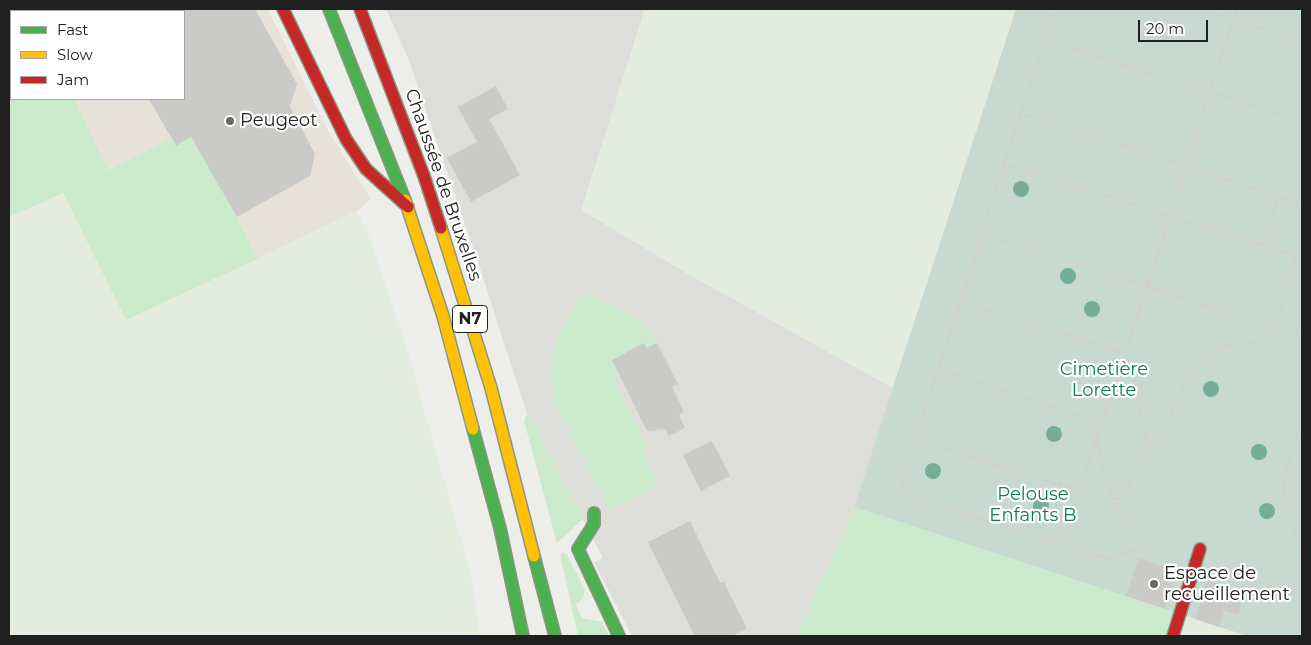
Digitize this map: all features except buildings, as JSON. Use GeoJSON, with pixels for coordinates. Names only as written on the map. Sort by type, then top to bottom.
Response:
{"type":"FeatureCollection","features":[{"type":"Feature","properties":{"kind":"main road"},"geometry":{"type":"LineString","coordinates":[[283,9],[346,139],[366,169],[408,207]]}},
{"type":"Feature","properties":{"kind":"main road","name":"N7"},"geometry":{"type":"LineString","coordinates":[[329,9],[408,207],[462,381],[500,528],[523,636]]}},
{"type":"Feature","properties":{"kind":"main road","name":"Chaussée de Bruxelles"},"geometry":{"type":"LineString","coordinates":[[360,9],[424,176],[460,284],[492,388],[555,636]]}},
{"type":"Feature","properties":{"kind":"main road"},"geometry":{"type":"LineString","coordinates":[[594,513],[594,524],[578,549],[580,559],[619,636]]}},
{"type":"Feature","properties":{"kind":"main road"},"geometry":{"type":"LineString","coordinates":[[1173,636],[1200,549]]}},
{"type":"Feature","properties":{"kind":"path"},"geometry":{"type":"LineString","coordinates":[[1054,9],[899,493],[1108,558],[1141,548],[1196,562],[1302,596]]}},
{"type":"Feature","properties":{"kind":"path"},"geometry":{"type":"LineString","coordinates":[[1199,9],[1302,41]]}},
{"type":"Feature","properties":{"kind":"path"},"geometry":{"type":"LineString","coordinates":[[1063,544],[1237,9]]}},
{"type":"Feature","properties":{"kind":"path"},"geometry":{"type":"LineString","coordinates":[[1044,40],[1302,121]]}},
{"type":"Feature","properties":{"kind":"path"},"geometry":{"type":"LineString","coordinates":[[1020,113],[1302,204]]}},
{"type":"Feature","properties":{"kind":"path"},"geometry":{"type":"LineString","coordinates":[[1004,163],[1302,258]]}},
{"type":"Feature","properties":{"kind":"path"},"geometry":{"type":"LineString","coordinates":[[1264,246],[1279,196]]}},
{"type":"Feature","properties":{"kind":"path"},"geometry":{"type":"LineString","coordinates":[[982,234],[1302,336]]}},
{"type":"Feature","properties":{"kind":"path"},"geometry":{"type":"LineString","coordinates":[[1117,507],[1148,449],[1161,437],[1192,370],[1218,348],[1269,339],[1275,327],[1296,256]]}},
{"type":"Feature","properties":{"kind":"path"},"geometry":{"type":"LineString","coordinates":[[960,302],[1126,353]]}},
{"type":"Feature","properties":{"kind":"path"},"geometry":{"type":"LineString","coordinates":[[1122,363],[1134,376],[1148,449]]}},
{"type":"Feature","properties":{"kind":"path"},"geometry":{"type":"LineString","coordinates":[[938,369],[1102,423]]}},
{"type":"Feature","properties":{"kind":"path"},"geometry":{"type":"LineString","coordinates":[[1302,434],[1292,444],[1283,491],[1302,556]]}},
{"type":"Feature","properties":{"kind":"path"},"geometry":{"type":"LineString","coordinates":[[916,440],[1080,491]]}},
{"type":"Feature","properties":{"kind":"path"},"geometry":{"type":"LineString","coordinates":[[1097,440],[1105,478],[1117,507],[1141,548]]}},
{"type":"Feature","properties":{"kind":"shaded area"},"geometry":{"type":"Polygon","coordinates":[[[268,9],[328,131],[371,199],[357,211],[257,259],[237,217],[171,138],[107,170],[74,100],[185,100],[185,10],[40,10],[268,9]]]}},
{"type":"Feature","properties":{"kind":"shaded area"},"geometry":{"type":"Polygon","coordinates":[[[386,9],[645,9],[582,210],[685,272],[893,388],[854,507],[797,636],[632,636],[594,562],[603,558],[531,418],[527,414],[477,259],[408,58],[386,9]]]}},
{"type":"Feature","properties":{"kind":"green space"},"geometry":{"type":"Polygon","coordinates":[[[9,9],[41,9],[10,10],[10,100],[74,100],[108,170],[171,138],[176,146],[191,137],[237,217],[257,259],[126,320],[63,193],[9,217],[9,9]]]}},
{"type":"Feature","properties":{"kind":"green space"},"geometry":{"type":"Polygon","coordinates":[[[645,9],[1016,9],[893,388],[685,272],[581,210],[645,9]]]}},
{"type":"Feature","properties":{"kind":"green space","name":"Cimetière Lorette"},"geometry":{"type":"Polygon","coordinates":[[[1016,9],[1302,9],[1302,636],[1247,636],[854,507],[1016,9]]]}},
{"type":"Feature","properties":{"kind":"green space"},"geometry":{"type":"Polygon","coordinates":[[[63,192],[126,320],[357,211],[369,236],[403,335],[471,575],[480,636],[9,636],[9,217],[63,192]]]}},
{"type":"Feature","properties":{"kind":"green space"},"geometry":{"type":"Polygon","coordinates":[[[590,294],[646,323],[657,343],[647,348],[644,344],[612,360],[620,376],[613,379],[648,446],[641,450],[658,485],[609,510],[556,403],[550,376],[552,354],[557,338],[579,296],[590,294]]]}},
{"type":"Feature","properties":{"kind":"green space"},"geometry":{"type":"Polygon","coordinates":[[[527,414],[531,418],[583,519],[557,543],[524,421],[527,414]]]}},
{"type":"Feature","properties":{"kind":"green space"},"geometry":{"type":"Polygon","coordinates":[[[854,507],[1180,614],[1173,636],[797,636],[854,507]]]}},
{"type":"Feature","properties":{"kind":"green space"},"geometry":{"type":"Polygon","coordinates":[[[560,554],[567,554],[585,590],[583,598],[576,605],[582,618],[602,622],[609,636],[578,636],[560,554]]]}},
{"type":"Feature","properties":{"kind":"green space"},"geometry":{"type":"Polygon","coordinates":[[[1180,614],[1247,636],[1173,636],[1180,614]]]}},
{"type":"Feature","properties":{"kind":"traffic: fast"},"geometry":{"type":"LineString","coordinates":[[329,9],[405,200]]}},
{"type":"Feature","properties":{"kind":"traffic: fast"},"geometry":{"type":"LineString","coordinates":[[473,429],[500,528],[523,636]]}},
{"type":"Feature","properties":{"kind":"traffic: fast"},"geometry":{"type":"LineString","coordinates":[[594,513],[594,524],[578,549],[619,636]]}},
{"type":"Feature","properties":{"kind":"traffic: fast"},"geometry":{"type":"LineString","coordinates":[[534,556],[555,636]]}},
{"type":"Feature","properties":{"kind":"traffic: slow"},"geometry":{"type":"LineString","coordinates":[[405,200],[443,316],[473,429]]}},
{"type":"Feature","properties":{"kind":"traffic: slow"},"geometry":{"type":"LineString","coordinates":[[441,228],[491,388],[534,556]]}},
{"type":"Feature","properties":{"kind":"traffic: jam"},"geometry":{"type":"LineString","coordinates":[[283,9],[346,139],[366,169],[408,207]]}},
{"type":"Feature","properties":{"kind":"traffic: jam"},"geometry":{"type":"LineString","coordinates":[[360,9],[424,176],[441,228]]}},
{"type":"Feature","properties":{"kind":"traffic: jam"},"geometry":{"type":"LineString","coordinates":[[1173,636],[1200,549]]}},
{"type":"Feature","properties":{"kind":"place","name":"Peugeot"},"geometry":{"type":"Point","coordinates":[230,121]}},
{"type":"Feature","properties":{"kind":"place","name":"Espace de recueillement"},"geometry":{"type":"Point","coordinates":[1154,584]}},
{"type":"Feature","properties":{"kind":"park label","name":"Pelouse Enfants B"},"geometry":{"type":"Point","coordinates":[1033,505]}}]}
